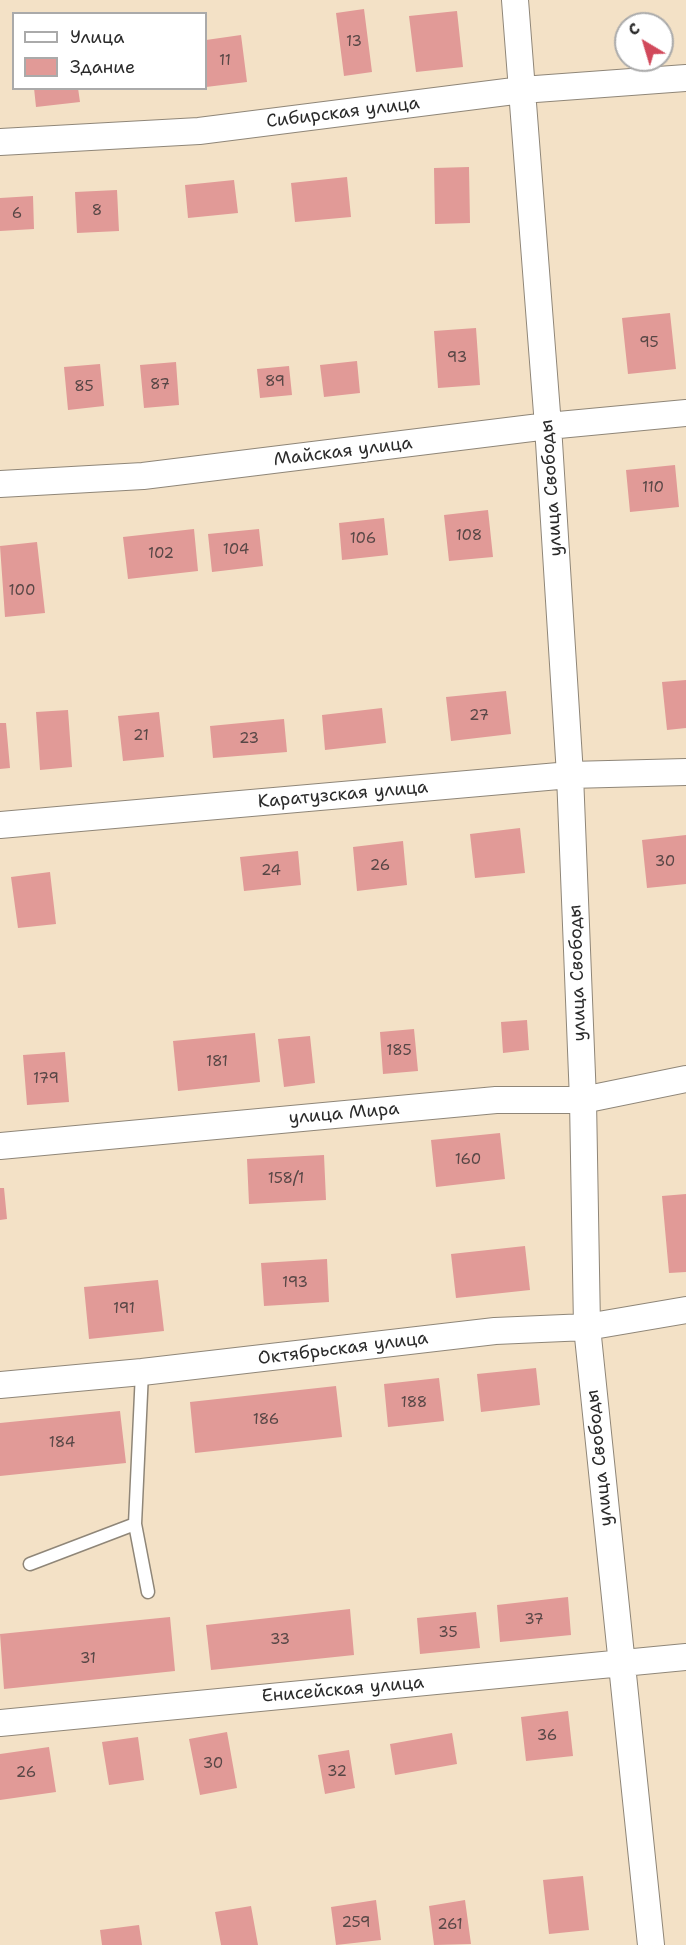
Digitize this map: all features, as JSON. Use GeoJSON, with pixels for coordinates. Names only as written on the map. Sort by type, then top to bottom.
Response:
{"type":"FeatureCollection","features":[{"type":"Feature","properties":{"kind":"street","name":"улица Свободы"},"geometry":{"type":"LineString","coordinates":[[515,0],[548,426],[570,775],[584,1100],[587,1326],[651,1945]]}},
{"type":"Feature","properties":{"kind":"street","name":"Сибирская улица"},"geometry":{"type":"LineString","coordinates":[[0,142],[199,131],[522,90],[686,78]]}},
{"type":"Feature","properties":{"kind":"street","name":"Майская улица"},"geometry":{"type":"LineString","coordinates":[[0,484],[143,476],[548,426],[686,413]]}},
{"type":"Feature","properties":{"kind":"street","name":"Каратузская улица"},"geometry":{"type":"LineString","coordinates":[[0,825],[570,775],[686,772]]}},
{"type":"Feature","properties":{"kind":"street","name":"улица Мира"},"geometry":{"type":"LineString","coordinates":[[0,1146],[496,1100],[584,1100],[686,1079]]}},
{"type":"Feature","properties":{"kind":"street","name":"Октябрьская улица"},"geometry":{"type":"LineString","coordinates":[[0,1384],[142,1372],[495,1331],[587,1326],[686,1310]]}},
{"type":"Feature","properties":{"kind":"street","name":"Енисейская улица"},"geometry":{"type":"LineString","coordinates":[[0,1723],[686,1657]]}},
{"type":"Feature","properties":{"kind":"lane"},"geometry":{"type":"LineString","coordinates":[[142,1372],[135,1524],[148,1592]]}},
{"type":"Feature","properties":{"kind":"lane"},"geometry":{"type":"LineString","coordinates":[[30,1564],[135,1524]]}},
{"type":"Feature","properties":{"kind":"building"},"geometry":{"type":"Polygon","coordinates":[[[364,9],[372,72],[344,76],[336,13],[364,9]]]}},
{"type":"Feature","properties":{"kind":"building"},"geometry":{"type":"Polygon","coordinates":[[[457,11],[463,67],[416,72],[409,16],[457,11]]]}},
{"type":"Feature","properties":{"kind":"building"},"geometry":{"type":"Polygon","coordinates":[[[241,35],[247,82],[207,87],[207,40],[241,35]]]}},
{"type":"Feature","properties":{"kind":"building"},"geometry":{"type":"Polygon","coordinates":[[[34,90],[78,90],[80,102],[36,107],[34,90]]]}},
{"type":"Feature","properties":{"kind":"building"},"geometry":{"type":"Polygon","coordinates":[[[469,167],[470,223],[435,224],[434,168],[469,167]]]}},
{"type":"Feature","properties":{"kind":"building"},"geometry":{"type":"Polygon","coordinates":[[[347,177],[351,217],[295,222],[291,183],[347,177]]]}},
{"type":"Feature","properties":{"kind":"building"},"geometry":{"type":"Polygon","coordinates":[[[234,180],[238,213],[188,218],[185,185],[234,180]]]}},
{"type":"Feature","properties":{"kind":"building"},"geometry":{"type":"Polygon","coordinates":[[[117,190],[119,231],[77,233],[75,192],[117,190]]]}},
{"type":"Feature","properties":{"kind":"building"},"geometry":{"type":"Polygon","coordinates":[[[33,196],[34,229],[0,231],[0,198],[33,196]]]}},
{"type":"Feature","properties":{"kind":"building"},"geometry":{"type":"Polygon","coordinates":[[[670,313],[676,369],[628,374],[622,318],[670,313]]]}},
{"type":"Feature","properties":{"kind":"building"},"geometry":{"type":"Polygon","coordinates":[[[476,328],[480,385],[438,388],[434,331],[476,328]]]}},
{"type":"Feature","properties":{"kind":"building"},"geometry":{"type":"Polygon","coordinates":[[[357,361],[360,393],[324,397],[320,365],[357,361]]]}},
{"type":"Feature","properties":{"kind":"building"},"geometry":{"type":"Polygon","coordinates":[[[176,362],[179,405],[144,408],[140,365],[176,362]]]}},
{"type":"Feature","properties":{"kind":"building"},"geometry":{"type":"Polygon","coordinates":[[[100,364],[104,406],[68,410],[64,367],[100,364]]]}},
{"type":"Feature","properties":{"kind":"building"},"geometry":{"type":"Polygon","coordinates":[[[289,366],[292,395],[260,398],[257,369],[289,366]]]}},
{"type":"Feature","properties":{"kind":"building"},"geometry":{"type":"Polygon","coordinates":[[[675,465],[679,507],[630,512],[626,470],[675,465]]]}},
{"type":"Feature","properties":{"kind":"building"},"geometry":{"type":"Polygon","coordinates":[[[488,510],[493,557],[449,561],[444,515],[488,510]]]}},
{"type":"Feature","properties":{"kind":"building"},"geometry":{"type":"Polygon","coordinates":[[[384,518],[388,555],[342,560],[339,523],[384,518]]]}},
{"type":"Feature","properties":{"kind":"building"},"geometry":{"type":"Polygon","coordinates":[[[194,529],[198,571],[128,579],[123,537],[194,529]]]}},
{"type":"Feature","properties":{"kind":"building"},"geometry":{"type":"Polygon","coordinates":[[[259,529],[263,566],[212,572],[208,534],[259,529]]]}},
{"type":"Feature","properties":{"kind":"building"},"geometry":{"type":"Polygon","coordinates":[[[37,542],[45,613],[5,617],[0,546],[37,542]]]}},
{"type":"Feature","properties":{"kind":"building"},"geometry":{"type":"Polygon","coordinates":[[[686,680],[686,728],[667,730],[662,682],[686,680]]]}},
{"type":"Feature","properties":{"kind":"building"},"geometry":{"type":"Polygon","coordinates":[[[506,691],[511,734],[451,741],[446,697],[506,691]]]}},
{"type":"Feature","properties":{"kind":"building"},"geometry":{"type":"Polygon","coordinates":[[[382,708],[386,743],[325,750],[322,715],[382,708]]]}},
{"type":"Feature","properties":{"kind":"building"},"geometry":{"type":"Polygon","coordinates":[[[68,710],[72,767],[40,770],[36,712],[68,710]]]}},
{"type":"Feature","properties":{"kind":"building"},"geometry":{"type":"Polygon","coordinates":[[[159,712],[164,757],[123,761],[118,716],[159,712]]]}},
{"type":"Feature","properties":{"kind":"building"},"geometry":{"type":"Polygon","coordinates":[[[284,719],[287,752],[213,758],[210,726],[284,719]]]}},
{"type":"Feature","properties":{"kind":"building"},"geometry":{"type":"Polygon","coordinates":[[[0,723],[6,723],[10,768],[0,769],[0,723]]]}},
{"type":"Feature","properties":{"kind":"building"},"geometry":{"type":"Polygon","coordinates":[[[520,828],[525,873],[475,878],[470,834],[520,828]]]}},
{"type":"Feature","properties":{"kind":"building"},"geometry":{"type":"Polygon","coordinates":[[[686,835],[686,884],[647,888],[642,840],[686,835]]]}},
{"type":"Feature","properties":{"kind":"building"},"geometry":{"type":"Polygon","coordinates":[[[403,841],[407,885],[357,891],[353,847],[403,841]]]}},
{"type":"Feature","properties":{"kind":"building"},"geometry":{"type":"Polygon","coordinates":[[[298,851],[301,885],[244,891],[240,857],[298,851]]]}},
{"type":"Feature","properties":{"kind":"building"},"geometry":{"type":"Polygon","coordinates":[[[50,872],[56,924],[18,928],[11,877],[50,872]]]}},
{"type":"Feature","properties":{"kind":"building"},"geometry":{"type":"Polygon","coordinates":[[[527,1020],[529,1050],[503,1053],[501,1022],[527,1020]]]}},
{"type":"Feature","properties":{"kind":"building"},"geometry":{"type":"Polygon","coordinates":[[[414,1029],[418,1071],[383,1074],[380,1032],[414,1029]]]}},
{"type":"Feature","properties":{"kind":"building"},"geometry":{"type":"Polygon","coordinates":[[[255,1033],[260,1082],[178,1091],[173,1041],[255,1033]]]}},
{"type":"Feature","properties":{"kind":"building"},"geometry":{"type":"Polygon","coordinates":[[[310,1036],[315,1083],[284,1087],[278,1039],[310,1036]]]}},
{"type":"Feature","properties":{"kind":"building"},"geometry":{"type":"Polygon","coordinates":[[[65,1052],[69,1102],[27,1105],[23,1055],[65,1052]]]}},
{"type":"Feature","properties":{"kind":"building"},"geometry":{"type":"Polygon","coordinates":[[[500,1133],[505,1179],[436,1187],[431,1140],[500,1133]]]}},
{"type":"Feature","properties":{"kind":"building"},"geometry":{"type":"Polygon","coordinates":[[[324,1155],[326,1200],[249,1204],[247,1159],[324,1155]]]}},
{"type":"Feature","properties":{"kind":"building"},"geometry":{"type":"Polygon","coordinates":[[[0,1188],[4,1188],[7,1219],[0,1220],[0,1188]]]}},
{"type":"Feature","properties":{"kind":"building"},"geometry":{"type":"Polygon","coordinates":[[[686,1194],[686,1272],[669,1273],[662,1196],[686,1194]]]}},
{"type":"Feature","properties":{"kind":"building"},"geometry":{"type":"Polygon","coordinates":[[[525,1246],[530,1290],[456,1298],[451,1254],[525,1246]]]}},
{"type":"Feature","properties":{"kind":"building"},"geometry":{"type":"Polygon","coordinates":[[[327,1259],[329,1302],[264,1306],[261,1263],[327,1259]]]}},
{"type":"Feature","properties":{"kind":"building"},"geometry":{"type":"Polygon","coordinates":[[[158,1280],[164,1331],[89,1339],[84,1287],[158,1280]]]}},
{"type":"Feature","properties":{"kind":"building"},"geometry":{"type":"Polygon","coordinates":[[[536,1368],[540,1405],[481,1412],[477,1374],[536,1368]]]}},
{"type":"Feature","properties":{"kind":"building"},"geometry":{"type":"Polygon","coordinates":[[[439,1378],[444,1421],[388,1427],[384,1384],[439,1378]]]}},
{"type":"Feature","properties":{"kind":"building"},"geometry":{"type":"Polygon","coordinates":[[[336,1386],[342,1437],[195,1453],[190,1402],[336,1386]]]}},
{"type":"Feature","properties":{"kind":"building"},"geometry":{"type":"Polygon","coordinates":[[[120,1411],[126,1463],[0,1476],[0,1423],[120,1411]]]}},
{"type":"Feature","properties":{"kind":"building"},"geometry":{"type":"Polygon","coordinates":[[[568,1597],[571,1635],[500,1642],[497,1605],[568,1597]]]}},
{"type":"Feature","properties":{"kind":"building"},"geometry":{"type":"Polygon","coordinates":[[[350,1609],[354,1655],[211,1670],[206,1625],[350,1609]]]}},
{"type":"Feature","properties":{"kind":"building"},"geometry":{"type":"Polygon","coordinates":[[[476,1612],[480,1648],[420,1654],[417,1618],[476,1612]]]}},
{"type":"Feature","properties":{"kind":"building"},"geometry":{"type":"Polygon","coordinates":[[[170,1617],[175,1671],[4,1689],[0,1634],[170,1617]]]}},
{"type":"Feature","properties":{"kind":"building"},"geometry":{"type":"Polygon","coordinates":[[[568,1711],[573,1756],[526,1761],[521,1717],[568,1711]]]}},
{"type":"Feature","properties":{"kind":"building"},"geometry":{"type":"Polygon","coordinates":[[[227,1732],[237,1788],[200,1795],[189,1739],[227,1732]]]}},
{"type":"Feature","properties":{"kind":"building"},"geometry":{"type":"Polygon","coordinates":[[[452,1733],[457,1764],[395,1775],[390,1744],[452,1733]]]}},
{"type":"Feature","properties":{"kind":"building"},"geometry":{"type":"Polygon","coordinates":[[[138,1737],[144,1780],[109,1785],[102,1742],[138,1737]]]}},
{"type":"Feature","properties":{"kind":"building"},"geometry":{"type":"Polygon","coordinates":[[[49,1747],[56,1792],[0,1800],[0,1754],[49,1747]]]}},
{"type":"Feature","properties":{"kind":"building"},"geometry":{"type":"Polygon","coordinates":[[[349,1750],[355,1788],[325,1794],[318,1755],[349,1750]]]}},
{"type":"Feature","properties":{"kind":"building"},"geometry":{"type":"Polygon","coordinates":[[[583,1876],[589,1930],[549,1934],[543,1880],[583,1876]]]}},
{"type":"Feature","properties":{"kind":"building"},"geometry":{"type":"Polygon","coordinates":[[[376,1900],[381,1940],[336,1945],[331,1907],[376,1900]]]}},
{"type":"Feature","properties":{"kind":"building"},"geometry":{"type":"Polygon","coordinates":[[[465,1900],[471,1944],[434,1945],[429,1906],[465,1900]]]}},
{"type":"Feature","properties":{"kind":"building"},"geometry":{"type":"Polygon","coordinates":[[[251,1906],[258,1945],[221,1945],[215,1912],[251,1906]]]}},
{"type":"Feature","properties":{"kind":"building"},"geometry":{"type":"Polygon","coordinates":[[[139,1925],[142,1945],[102,1945],[100,1930],[139,1925]]]}}]}
